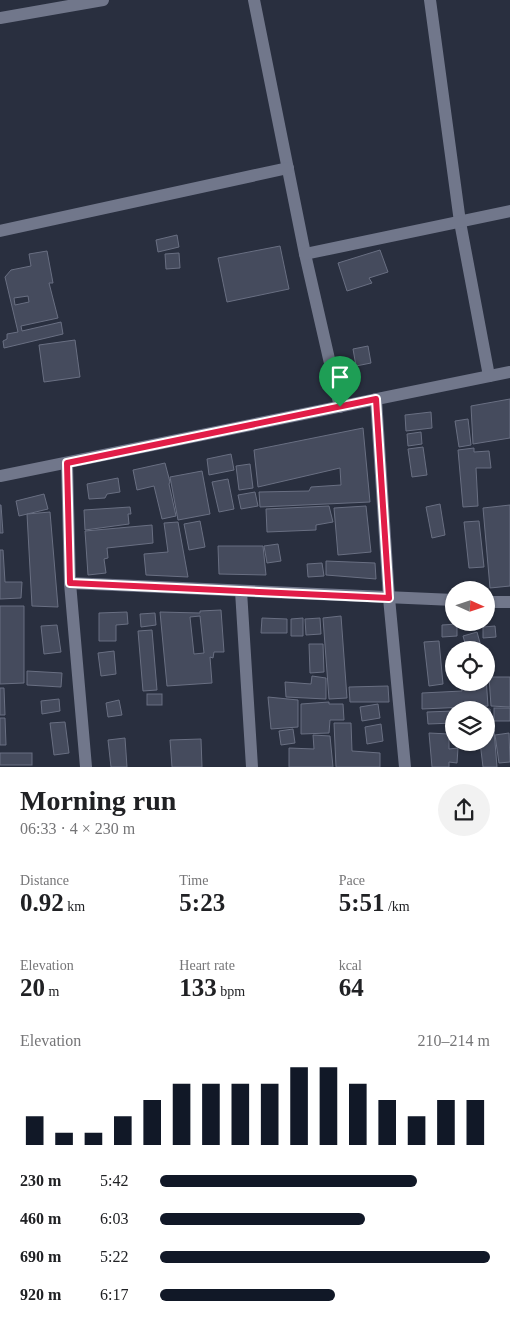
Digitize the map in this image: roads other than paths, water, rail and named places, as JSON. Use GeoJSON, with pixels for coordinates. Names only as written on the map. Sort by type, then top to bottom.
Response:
{"type":"FeatureCollection","features":[{"type":"Feature","properties":{"kind":"street"},"geometry":{"type":"LineString","coordinates":[[0,18],[103,0]]}},
{"type":"Feature","properties":{"kind":"street"},"geometry":{"type":"LineString","coordinates":[[254,0],[305,254],[340,407]]}},
{"type":"Feature","properties":{"kind":"street"},"geometry":{"type":"LineString","coordinates":[[430,0],[460,222],[489,376]]}},
{"type":"Feature","properties":{"kind":"street"},"geometry":{"type":"LineString","coordinates":[[0,231],[288,168]]}},
{"type":"Feature","properties":{"kind":"street"},"geometry":{"type":"LineString","coordinates":[[305,254],[510,211]]}},
{"type":"Feature","properties":{"kind":"street"},"geometry":{"type":"LineString","coordinates":[[0,476],[510,372]]}},
{"type":"Feature","properties":{"kind":"street"},"geometry":{"type":"LineString","coordinates":[[376,399],[389,598],[405,767]]}},
{"type":"Feature","properties":{"kind":"street"},"geometry":{"type":"LineString","coordinates":[[67,463],[70,583],[86,767]]}},
{"type":"Feature","properties":{"kind":"street"},"geometry":{"type":"LineString","coordinates":[[70,583],[445,600]]}},
{"type":"Feature","properties":{"kind":"street"},"geometry":{"type":"LineString","coordinates":[[241,591],[252,767]]}},
{"type":"Feature","properties":{"kind":"street"},"geometry":{"type":"LineString","coordinates":[[495,602],[510,602]]}}]}
